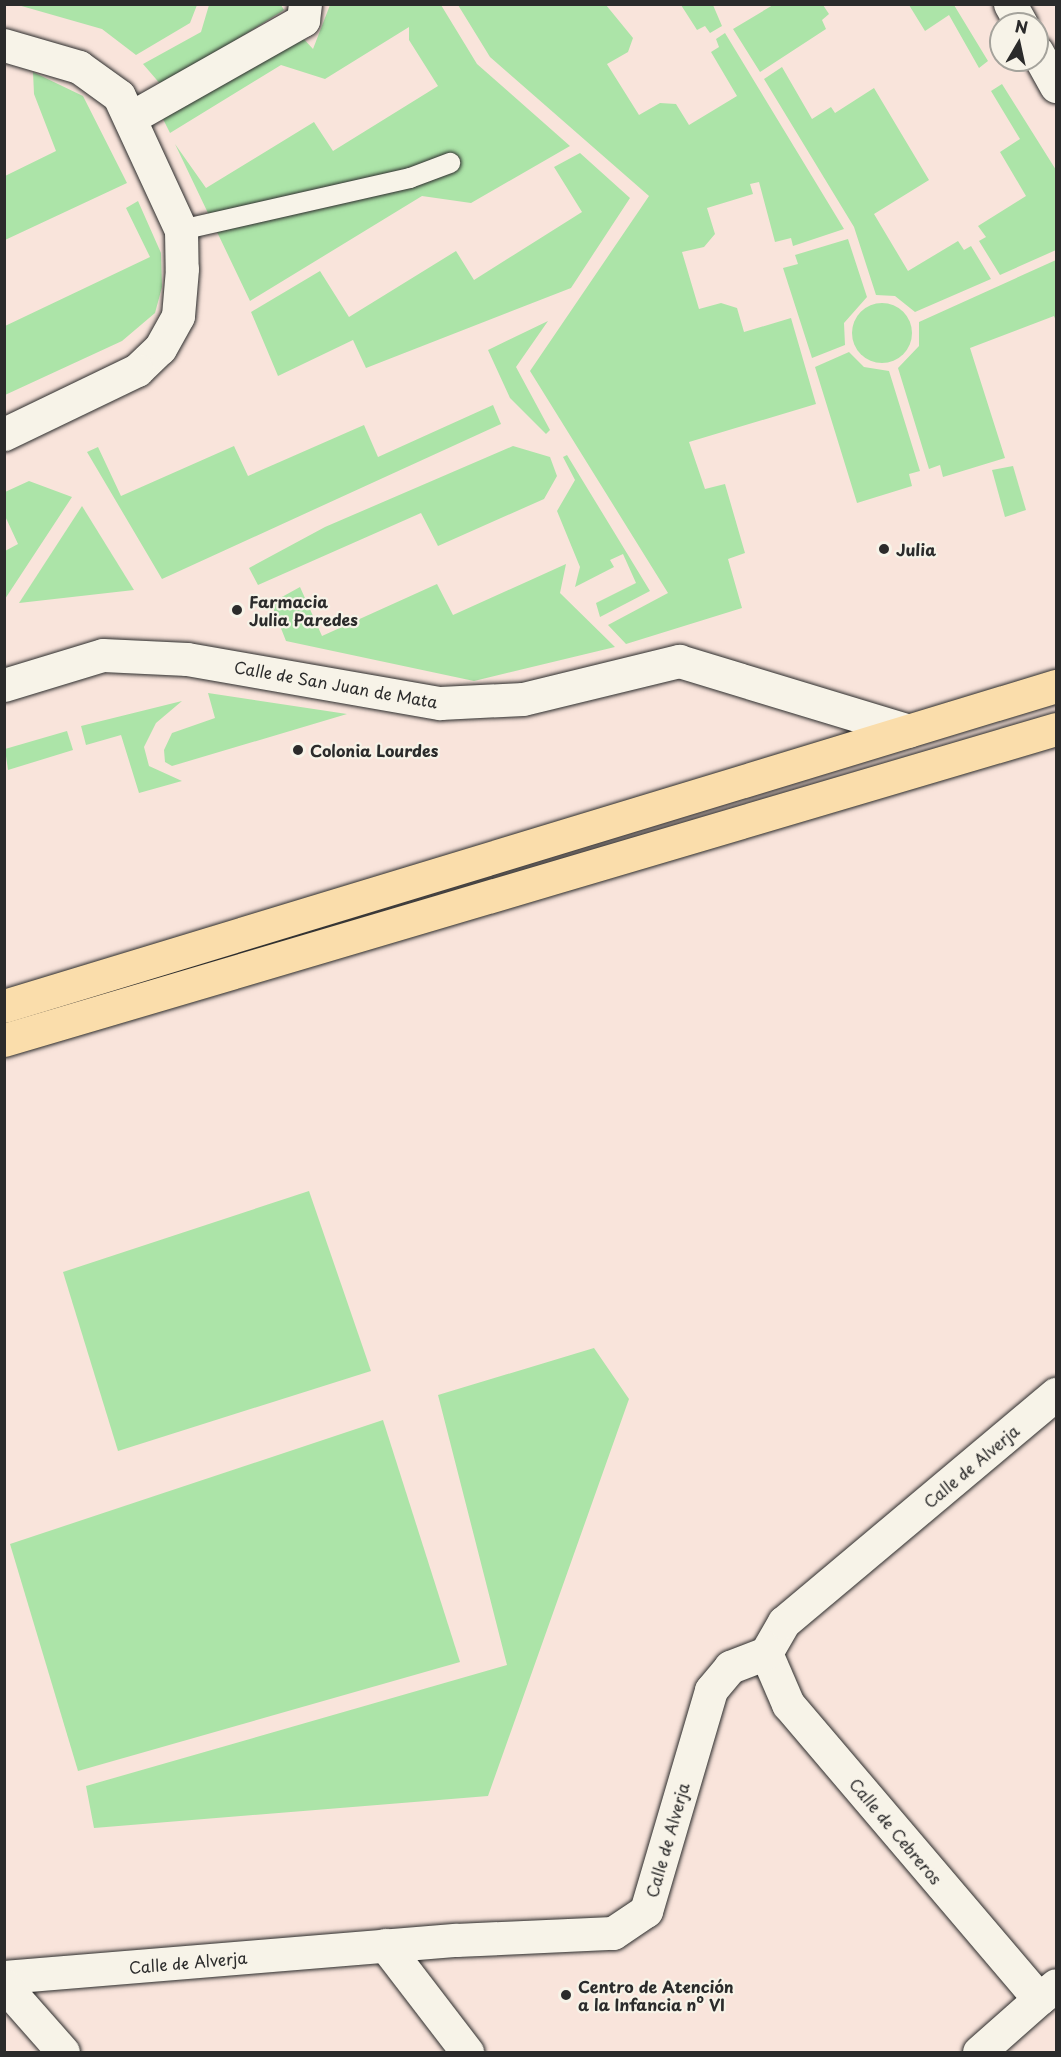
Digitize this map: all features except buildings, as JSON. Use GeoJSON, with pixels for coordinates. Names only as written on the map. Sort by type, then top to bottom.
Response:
{"type":"FeatureCollection","features":[{"type":"Feature","properties":{"kind":"highway"},"geometry":{"type":"LineString","coordinates":[[4,1006],[1056,686]]}},
{"type":"Feature","properties":{"kind":"highway"},"geometry":{"type":"LineString","coordinates":[[4,1040],[1056,729]]}},
{"type":"Feature","properties":{"kind":"street"},"geometry":{"type":"LineString","coordinates":[[130,118],[303,20],[304,4]]}},
{"type":"Feature","properties":{"kind":"street"},"geometry":{"type":"LineString","coordinates":[[4,45],[79,67],[119,96],[181,230],[178,316],[160,348],[118,381],[4,434]]}},
{"type":"Feature","properties":{"kind":"street"},"geometry":{"type":"LineString","coordinates":[[1048,72],[1056,86]]}},
{"type":"Feature","properties":{"kind":"street","name":"Calle de San Juan de Mata"},"geometry":{"type":"LineString","coordinates":[[4,685],[103,655],[166,658],[440,703],[523,699],[679,661],[909,731]]}},
{"type":"Feature","properties":{"kind":"street","name":"Calle de Alverja"},"geometry":{"type":"LineString","coordinates":[[4,1977],[385,1945],[613,1933],[646,1911],[711,1690],[730,1667],[766,1653],[784,1622],[1056,1394]]}},
{"type":"Feature","properties":{"kind":"street","name":"Calle de Cebreros"},"geometry":{"type":"LineString","coordinates":[[766,1653],[788,1704],[1048,1992],[978,2052]]}},
{"type":"Feature","properties":{"kind":"street"},"geometry":{"type":"LineString","coordinates":[[385,1945],[467,2052]]}},
{"type":"Feature","properties":{"kind":"street"},"geometry":{"type":"LineString","coordinates":[[4,1985],[63,2052]]}},
{"type":"Feature","properties":{"kind":"lane"},"geometry":{"type":"LineString","coordinates":[[181,230],[411,178],[450,163]]}},
{"type":"Feature","properties":{"kind":"green space"},"geometry":{"type":"Polygon","coordinates":[[[18,5],[197,5],[190,23],[136,55],[102,29],[18,5]]]}},
{"type":"Feature","properties":{"kind":"green space"},"geometry":{"type":"Polygon","coordinates":[[[209,5],[281,5],[284,10],[162,86],[143,64],[201,32],[209,5]]]}},
{"type":"Feature","properties":{"kind":"green space"},"geometry":{"type":"Polygon","coordinates":[[[330,5],[441,5],[477,64],[570,146],[471,203],[422,196],[250,301],[175,144],[206,188],[314,122],[333,151],[438,86],[409,40],[409,27],[325,79],[281,65],[170,133],[162,117],[302,37],[313,49],[330,5]]]}},
{"type":"Feature","properties":{"kind":"green space"},"geometry":{"type":"Polygon","coordinates":[[[458,5],[606,5],[633,38],[628,52],[607,64],[639,115],[660,103],[676,104],[689,125],[737,96],[711,52],[719,47],[716,39],[725,33],[844,229],[793,246],[791,238],[775,242],[759,182],[750,184],[753,194],[707,208],[715,234],[704,247],[682,252],[699,309],[721,303],[737,308],[744,332],[791,318],[816,404],[689,442],[705,489],[725,484],[745,553],[728,559],[742,608],[626,644],[608,625],[668,593],[530,371],[649,196],[490,57],[458,5]]]}},
{"type":"Feature","properties":{"kind":"green space"},"geometry":{"type":"Polygon","coordinates":[[[681,5],[713,5],[722,26],[710,33],[705,26],[697,30],[681,5]]]}},
{"type":"Feature","properties":{"kind":"green space"},"geometry":{"type":"Polygon","coordinates":[[[773,5],[823,5],[829,14],[822,20],[826,29],[760,72],[733,29],[773,5]]]}},
{"type":"Feature","properties":{"kind":"green space"},"geometry":{"type":"Polygon","coordinates":[[[909,5],[954,5],[988,61],[979,68],[949,15],[925,31],[909,5]]]}},
{"type":"Feature","properties":{"kind":"green space"},"geometry":{"type":"Polygon","coordinates":[[[782,67],[812,119],[831,107],[835,113],[874,88],[929,180],[874,214],[908,271],[958,241],[964,250],[971,246],[991,279],[915,312],[895,296],[876,295],[854,227],[764,79],[782,67]]]}},
{"type":"Feature","properties":{"kind":"green space"},"geometry":{"type":"Polygon","coordinates":[[[33,72],[83,96],[127,183],[5,240],[5,176],[56,151],[34,94],[33,72]]]}},
{"type":"Feature","properties":{"kind":"green space"},"geometry":{"type":"Polygon","coordinates":[[[1002,84],[1056,170],[1056,250],[1000,275],[979,241],[986,237],[978,226],[1026,196],[1000,152],[1020,139],[991,91],[1002,84]]]}},
{"type":"Feature","properties":{"kind":"green space"},"geometry":{"type":"Polygon","coordinates":[[[580,153],[630,198],[571,288],[366,368],[353,340],[278,376],[251,312],[320,271],[349,317],[456,251],[474,280],[582,212],[554,167],[580,153]]]}},
{"type":"Feature","properties":{"kind":"green space"},"geometry":{"type":"Polygon","coordinates":[[[138,201],[161,253],[162,287],[155,313],[122,341],[5,395],[5,326],[150,257],[126,208],[138,201]]]}},
{"type":"Feature","properties":{"kind":"green space"},"geometry":{"type":"Polygon","coordinates":[[[848,239],[867,297],[844,323],[845,345],[812,358],[783,268],[798,264],[795,255],[848,239]]]}},
{"type":"Feature","properties":{"kind":"green space"},"geometry":{"type":"Polygon","coordinates":[[[1056,260],[1056,321],[1054,316],[970,348],[1005,458],[943,477],[940,465],[929,469],[898,368],[919,346],[919,322],[1056,260]]]}},
{"type":"Feature","properties":{"kind":"green space"},"geometry":{"type":"Polygon","coordinates":[[[882,303],[899,308],[907,316],[912,333],[907,350],[899,358],[882,363],[865,358],[857,350],[852,333],[857,316],[865,308],[882,303]]]}},
{"type":"Feature","properties":{"kind":"green space"},"geometry":{"type":"Polygon","coordinates":[[[548,321],[516,367],[550,430],[546,434],[510,398],[488,350],[548,321]]]}},
{"type":"Feature","properties":{"kind":"green space"},"geometry":{"type":"Polygon","coordinates":[[[849,352],[864,367],[889,371],[920,471],[909,474],[912,486],[857,503],[815,367],[849,352]]]}},
{"type":"Feature","properties":{"kind":"green space"},"geometry":{"type":"Polygon","coordinates":[[[493,405],[501,424],[162,579],[87,452],[98,447],[121,496],[234,446],[248,476],[364,425],[378,457],[493,405]]]}},
{"type":"Feature","properties":{"kind":"green space"},"geometry":{"type":"Polygon","coordinates":[[[513,446],[550,457],[557,476],[544,499],[438,546],[421,513],[258,585],[249,568],[325,527],[513,446]]]}},
{"type":"Feature","properties":{"kind":"green space"},"geometry":{"type":"Polygon","coordinates":[[[567,455],[650,591],[600,617],[596,603],[636,583],[623,554],[610,560],[614,567],[575,587],[580,567],[557,511],[575,480],[563,457],[567,455]]]}},
{"type":"Feature","properties":{"kind":"green space"},"geometry":{"type":"Polygon","coordinates":[[[1013,466],[1026,510],[1005,517],[992,470],[1013,466]]]}},
{"type":"Feature","properties":{"kind":"green space"},"geometry":{"type":"Polygon","coordinates":[[[29,481],[72,497],[5,599],[5,551],[18,544],[5,516],[5,492],[29,481]]]}},
{"type":"Feature","properties":{"kind":"green space"},"geometry":{"type":"Polygon","coordinates":[[[82,506],[134,590],[19,603],[82,506]]]}},
{"type":"Feature","properties":{"kind":"green space"},"geometry":{"type":"Polygon","coordinates":[[[566,564],[560,593],[615,647],[474,681],[286,641],[271,603],[300,587],[322,636],[437,584],[453,615],[566,564]]]}},
{"type":"Feature","properties":{"kind":"green space"},"geometry":{"type":"Polygon","coordinates":[[[208,693],[347,714],[172,766],[165,762],[164,750],[172,733],[215,718],[208,693]]]}},
{"type":"Feature","properties":{"kind":"green space"},"geometry":{"type":"Polygon","coordinates":[[[182,701],[156,723],[144,747],[149,766],[182,781],[139,793],[121,735],[86,745],[81,726],[182,701]]]}},
{"type":"Feature","properties":{"kind":"green space"},"geometry":{"type":"Polygon","coordinates":[[[67,731],[73,750],[8,770],[5,749],[67,731]]]}},
{"type":"Feature","properties":{"kind":"green space"},"geometry":{"type":"Polygon","coordinates":[[[309,1191],[371,1371],[118,1451],[63,1272],[309,1191]]]}},
{"type":"Feature","properties":{"kind":"green space"},"geometry":{"type":"Polygon","coordinates":[[[594,1348],[629,1399],[488,1796],[94,1828],[86,1786],[507,1665],[438,1395],[594,1348]]]}},
{"type":"Feature","properties":{"kind":"green space"},"geometry":{"type":"Polygon","coordinates":[[[383,1420],[460,1662],[78,1771],[10,1544],[383,1420]]]}},
{"type":"Feature","properties":{"kind":"place","name":"Julia"},"geometry":{"type":"Point","coordinates":[884,549]}},
{"type":"Feature","properties":{"kind":"place","name":"Farmacia Julia Paredes"},"geometry":{"type":"Point","coordinates":[237,610]}},
{"type":"Feature","properties":{"kind":"place","name":"Colonia Lourdes"},"geometry":{"type":"Point","coordinates":[298,750]}},
{"type":"Feature","properties":{"kind":"place","name":"Centro de Atención a la Infancia nº VI"},"geometry":{"type":"Point","coordinates":[566,1995]}}]}
